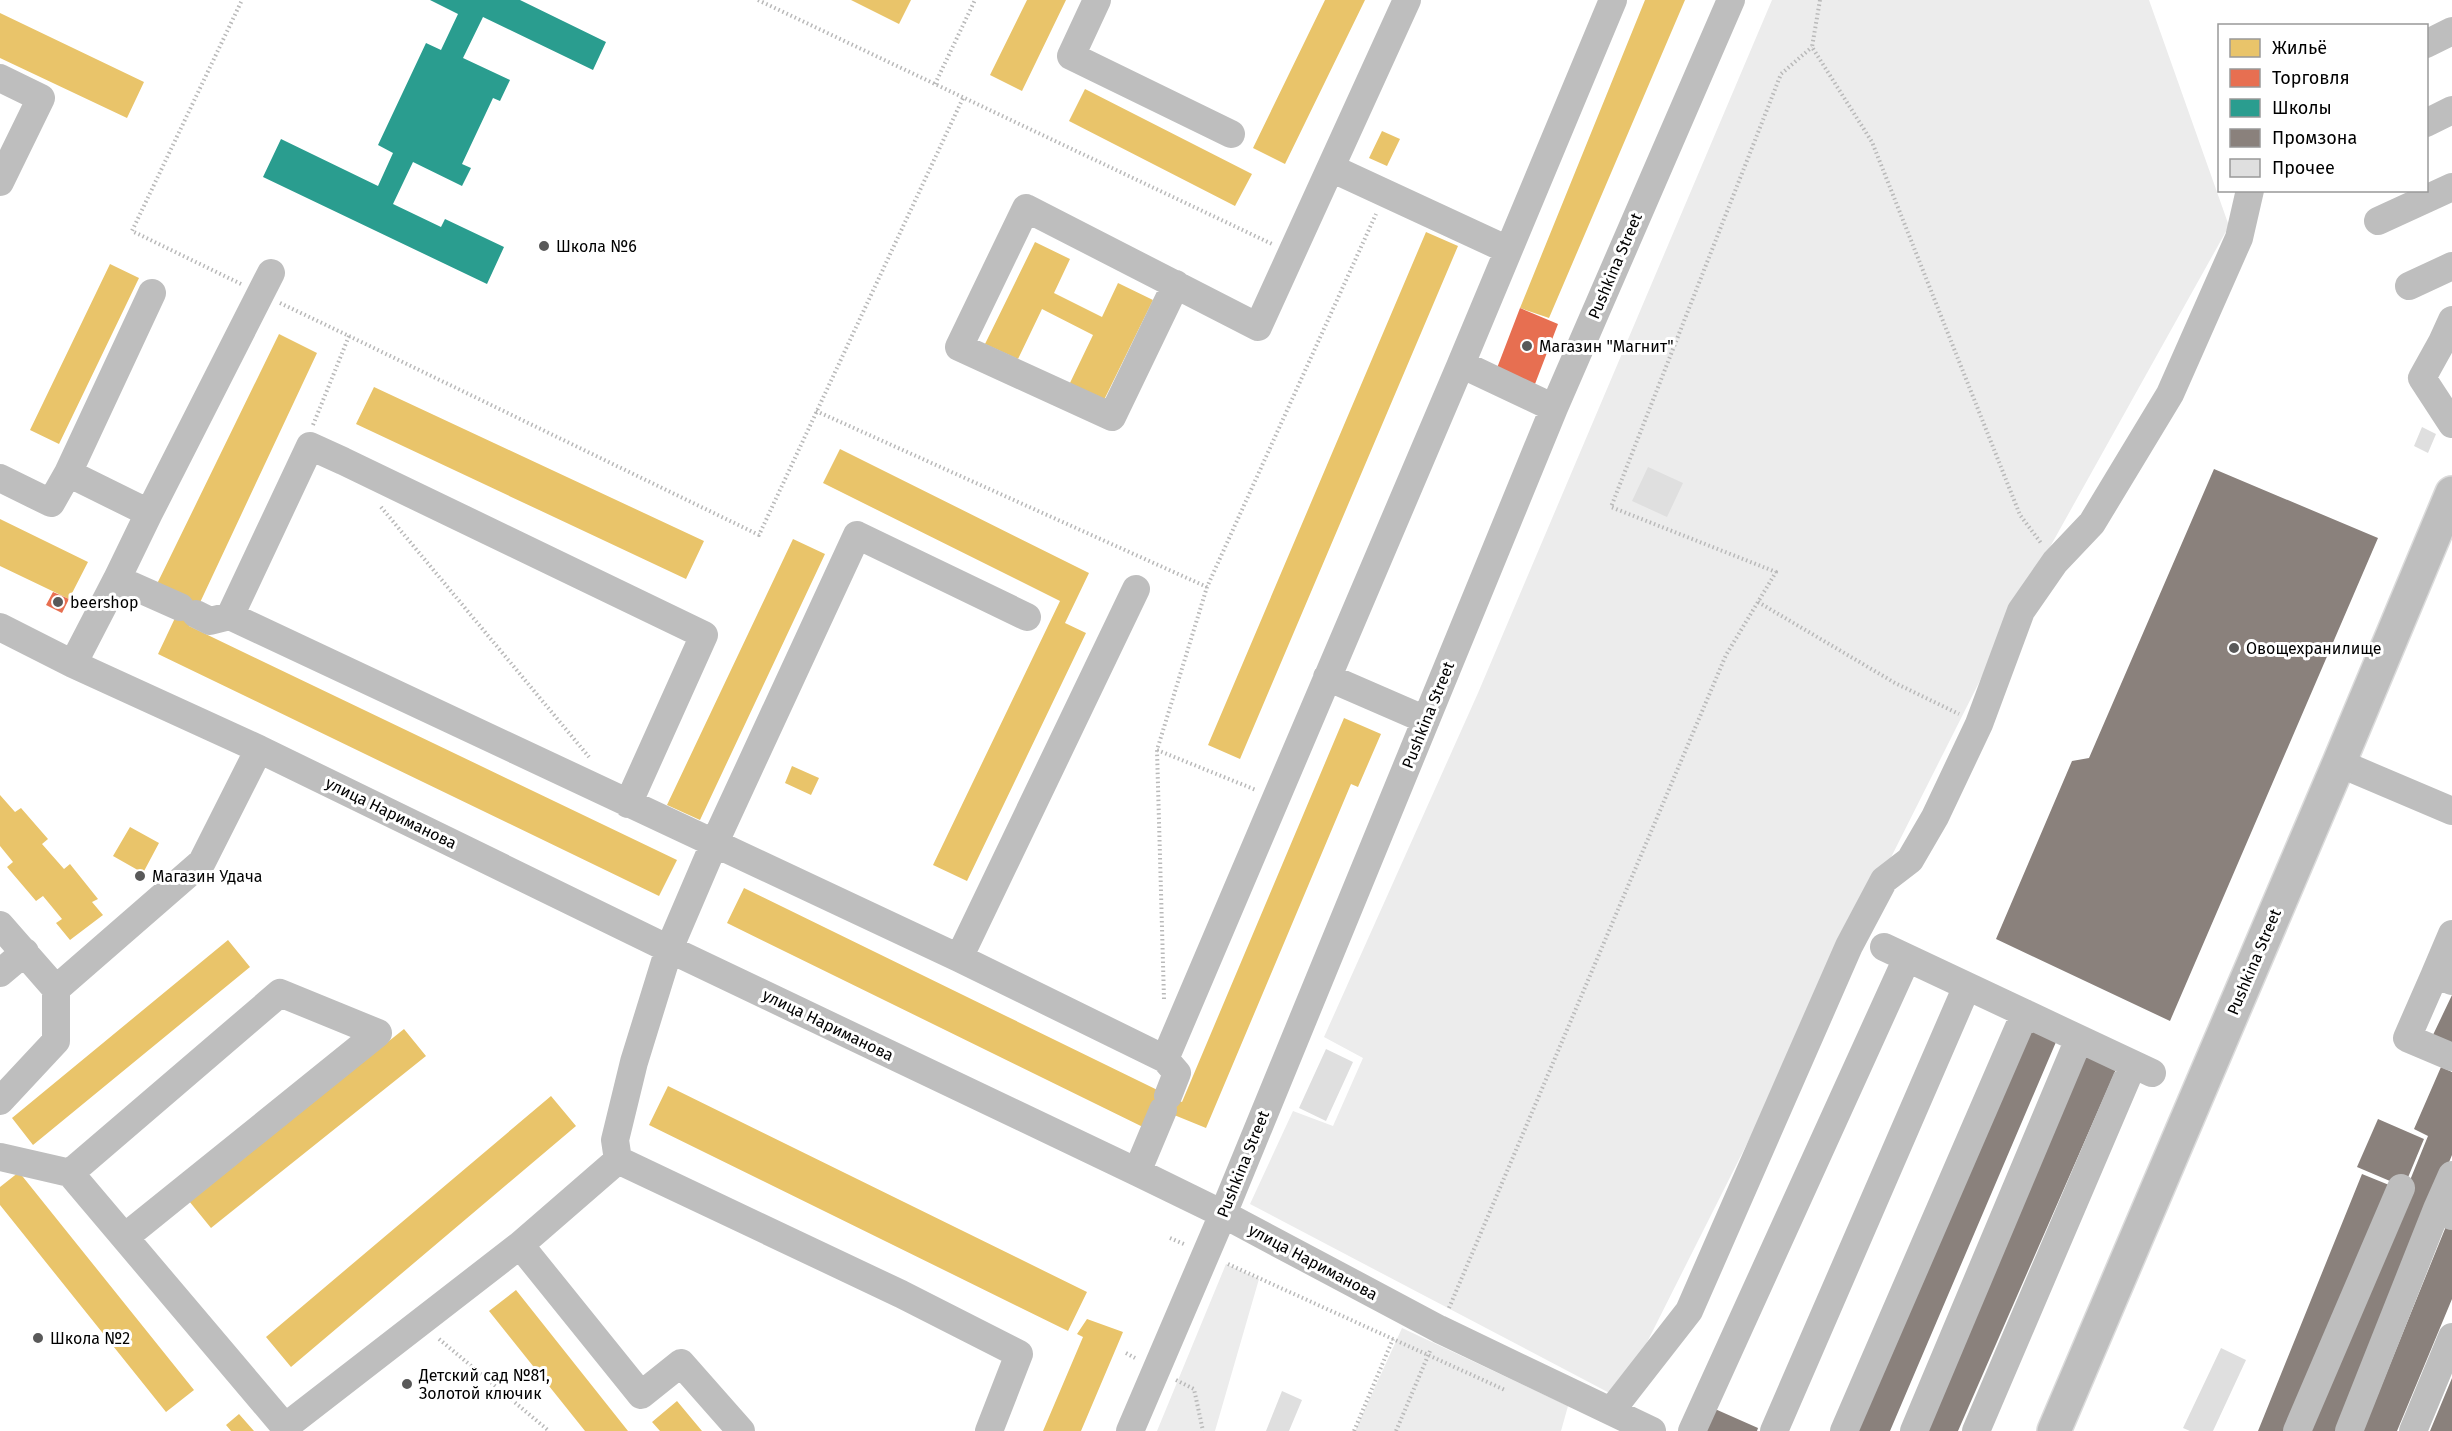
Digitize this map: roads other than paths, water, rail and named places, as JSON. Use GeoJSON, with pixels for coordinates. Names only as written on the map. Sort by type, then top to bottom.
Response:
{"type":"FeatureCollection","features":[{"type":"Feature","properties":{"kind":"main road","name":"Pushkina Street"},"geometry":{"type":"LineString","coordinates":[[2054,1431],[2452,493]]}},
{"type":"Feature","properties":{"kind":"street"},"geometry":{"type":"LineString","coordinates":[[1097,0],[1071,56],[1232,134]]}},
{"type":"Feature","properties":{"kind":"street"},"geometry":{"type":"LineString","coordinates":[[1176,284],[1112,417],[959,347],[1026,208],[1176,284],[1258,327],[1407,0]]}},
{"type":"Feature","properties":{"kind":"street"},"geometry":{"type":"LineString","coordinates":[[1165,1059],[1461,364],[1613,0]]}},
{"type":"Feature","properties":{"kind":"street","name":"Pushkina Street"},"geometry":{"type":"LineString","coordinates":[[1130,1431],[1223,1214],[1554,408],[1731,0]]}},
{"type":"Feature","properties":{"kind":"street"},"geometry":{"type":"LineString","coordinates":[[2428,43],[2452,31]]}},
{"type":"Feature","properties":{"kind":"street"},"geometry":{"type":"LineString","coordinates":[[0,78],[41,98],[0,182]]}},
{"type":"Feature","properties":{"kind":"street"},"geometry":{"type":"LineString","coordinates":[[2428,122],[2452,110]]}},
{"type":"Feature","properties":{"kind":"street"},"geometry":{"type":"LineString","coordinates":[[1330,168],[1508,250]]}},
{"type":"Feature","properties":{"kind":"street"},"geometry":{"type":"LineString","coordinates":[[2378,221],[2452,187]]}},
{"type":"Feature","properties":{"kind":"street"},"geometry":{"type":"LineString","coordinates":[[1611,1411],[1689,1311],[1850,946],[1884,880],[1910,860],[1935,817],[1979,724],[2021,611],[2055,562],[2092,523],[2170,394],[2239,238],[2250,192]]}},
{"type":"Feature","properties":{"kind":"street"},"geometry":{"type":"LineString","coordinates":[[2409,286],[2452,266]]}},
{"type":"Feature","properties":{"kind":"street"},"geometry":{"type":"LineString","coordinates":[[73,664],[266,284]]}},
{"type":"Feature","properties":{"kind":"street"},"geometry":{"type":"LineString","coordinates":[[0,478],[51,503],[68,473],[152,293]]}},
{"type":"Feature","properties":{"kind":"street"},"geometry":{"type":"LineString","coordinates":[[2452,320],[2422,378],[2452,424]]}},
{"type":"Feature","properties":{"kind":"street"},"geometry":{"type":"LineString","coordinates":[[1461,364],[1554,408]]}},
{"type":"Feature","properties":{"kind":"street"},"geometry":{"type":"LineString","coordinates":[[230,616],[310,446],[343,461],[704,634],[628,804]]}},
{"type":"Feature","properties":{"kind":"street"},"geometry":{"type":"LineString","coordinates":[[68,473],[149,513]]}},
{"type":"Feature","properties":{"kind":"street"},"geometry":{"type":"LineString","coordinates":[[618,1160],[615,1140],[634,1062],[669,949],[714,844],[857,535],[1027,617]]}},
{"type":"Feature","properties":{"kind":"street"},"geometry":{"type":"LineString","coordinates":[[117,579],[210,621],[230,616],[959,958],[1165,1059],[1177,1073],[1137,1172]]}},
{"type":"Feature","properties":{"kind":"street"},"geometry":{"type":"LineString","coordinates":[[959,958],[1136,589]]}},
{"type":"Feature","properties":{"kind":"street","name":"улица Нариманова"},"geometry":{"type":"LineString","coordinates":[[0,627],[73,664],[260,749],[669,949],[1137,1172],[1223,1214],[1439,1329],[1652,1431]]}},
{"type":"Feature","properties":{"kind":"street"},"geometry":{"type":"LineString","coordinates":[[1328,677],[1426,720]]}},
{"type":"Feature","properties":{"kind":"street"},"geometry":{"type":"LineString","coordinates":[[56,989],[202,862],[260,749]]}},
{"type":"Feature","properties":{"kind":"street"},"geometry":{"type":"LineString","coordinates":[[2339,763],[2452,811]]}},
{"type":"Feature","properties":{"kind":"street"},"geometry":{"type":"LineString","coordinates":[[0,925],[56,989],[56,1041],[0,1101]]}},
{"type":"Feature","properties":{"kind":"street"},"geometry":{"type":"LineString","coordinates":[[2452,934],[2443,977],[2407,1038],[2452,1058]]}},
{"type":"Feature","properties":{"kind":"street"},"geometry":{"type":"LineString","coordinates":[[0,973],[25,952]]}},
{"type":"Feature","properties":{"kind":"street"},"geometry":{"type":"LineString","coordinates":[[1692,1431],[1896,952],[2142,1069],[1976,1431]]}},
{"type":"Feature","properties":{"kind":"street"},"geometry":{"type":"LineString","coordinates":[[1774,1431],[1967,986]]}},
{"type":"Feature","properties":{"kind":"street"},"geometry":{"type":"LineString","coordinates":[[70,1173],[280,993],[378,1033],[125,1237]]}},
{"type":"Feature","properties":{"kind":"street"},"geometry":{"type":"LineString","coordinates":[[1844,1431],[2025,1013]]}},
{"type":"Feature","properties":{"kind":"street"},"geometry":{"type":"LineString","coordinates":[[1914,1431],[2079,1039]]}},
{"type":"Feature","properties":{"kind":"street"},"geometry":{"type":"LineString","coordinates":[[0,1157],[70,1173],[285,1427],[520,1245],[618,1160]]}},
{"type":"Feature","properties":{"kind":"street"},"geometry":{"type":"LineString","coordinates":[[618,1160],[901,1294],[1019,1354],[989,1431]]}},
{"type":"Feature","properties":{"kind":"street"},"geometry":{"type":"LineString","coordinates":[[2349,1431],[2445,1212],[2452,1175]]}},
{"type":"Feature","properties":{"kind":"street"},"geometry":{"type":"LineString","coordinates":[[2297,1431],[2401,1188]]}},
{"type":"Feature","properties":{"kind":"street"},"geometry":{"type":"LineString","coordinates":[[520,1245],[641,1395],[681,1363],[741,1431]]}},
{"type":"Feature","properties":{"kind":"street"},"geometry":{"type":"LineString","coordinates":[[2413,1431],[2452,1337]]}},
{"type":"Feature","properties":{"kind":"place","name":"Школа №6"},"geometry":{"type":"Point","coordinates":[544,246]}},
{"type":"Feature","properties":{"kind":"place","name":"Магазин \"Магнит\""},"geometry":{"type":"Point","coordinates":[1527,346]}},
{"type":"Feature","properties":{"kind":"place","name":"beershop"},"geometry":{"type":"Point","coordinates":[58,602]}},
{"type":"Feature","properties":{"kind":"place","name":"Овощехранилище"},"geometry":{"type":"Point","coordinates":[2234,648]}},
{"type":"Feature","properties":{"kind":"place","name":"Магазин Удача"},"geometry":{"type":"Point","coordinates":[140,876]}},
{"type":"Feature","properties":{"kind":"place","name":"Школа №2"},"geometry":{"type":"Point","coordinates":[38,1338]}},
{"type":"Feature","properties":{"kind":"place","name":"Детский сад №81, Золотой ключик"},"geometry":{"type":"Point","coordinates":[407,1384]}}]}
